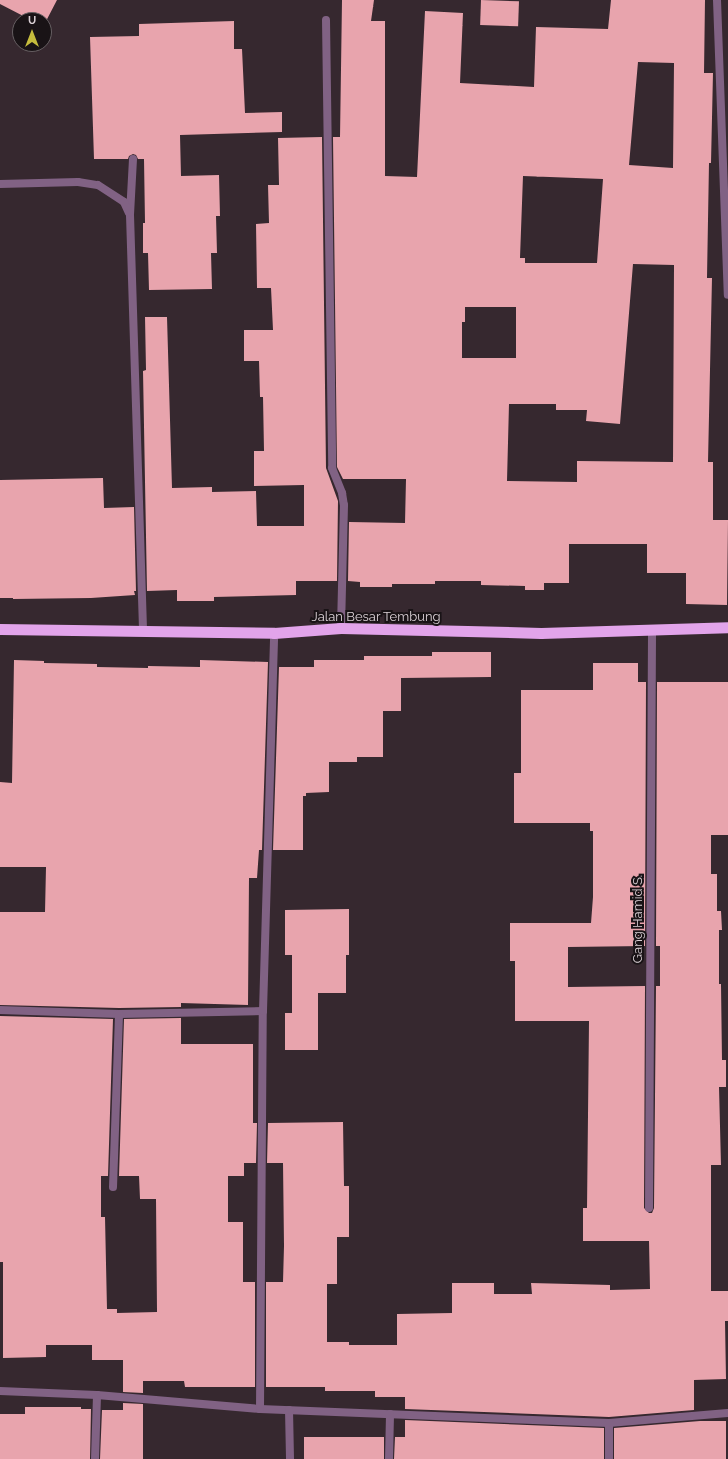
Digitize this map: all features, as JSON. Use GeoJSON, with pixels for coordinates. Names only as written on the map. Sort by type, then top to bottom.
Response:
{"type":"FeatureCollection","features":[{"type":"Feature","properties":{"kind":"highway","name":"Jalan Besar Tembung"},"geometry":{"type":"LineString","coordinates":[[0,629],[274,633],[342,628],[541,633],[652,631],[728,627]]}},
{"type":"Feature","properties":{"kind":"street"},"geometry":{"type":"LineString","coordinates":[[718,0],[728,295]]}},
{"type":"Feature","properties":{"kind":"street"},"geometry":{"type":"LineString","coordinates":[[326,20],[332,468],[342,493],[344,505],[342,628]]}},
{"type":"Feature","properties":{"kind":"street"},"geometry":{"type":"LineString","coordinates":[[133,159],[130,215],[143,632]]}},
{"type":"Feature","properties":{"kind":"street"},"geometry":{"type":"LineString","coordinates":[[0,184],[78,182],[98,185],[124,202],[130,215]]}},
{"type":"Feature","properties":{"kind":"street","name":"Gang Hamid S."},"geometry":{"type":"LineString","coordinates":[[649,1208],[652,631]]}},
{"type":"Feature","properties":{"kind":"street"},"geometry":{"type":"LineString","coordinates":[[260,1409],[263,1011],[274,633]]}},
{"type":"Feature","properties":{"kind":"street"},"geometry":{"type":"LineString","coordinates":[[0,1010],[119,1014],[263,1011]]}},
{"type":"Feature","properties":{"kind":"street"},"geometry":{"type":"LineString","coordinates":[[113,1187],[119,1014]]}},
{"type":"Feature","properties":{"kind":"street"},"geometry":{"type":"LineString","coordinates":[[0,1390],[97,1395],[260,1409],[608,1422],[728,1413]]}},
{"type":"Feature","properties":{"kind":"street"},"geometry":{"type":"LineString","coordinates":[[95,1459],[97,1395]]}},
{"type":"Feature","properties":{"kind":"street"},"geometry":{"type":"LineString","coordinates":[[289,1410],[290,1459]]}},
{"type":"Feature","properties":{"kind":"street"},"geometry":{"type":"LineString","coordinates":[[389,1459],[390,1414]]}},
{"type":"Feature","properties":{"kind":"street"},"geometry":{"type":"LineString","coordinates":[[608,1422],[608,1459]]}},
{"type":"Feature","properties":{"kind":"building"},"geometry":{"type":"Polygon","coordinates":[[[0,0],[57,0],[51,12],[16,12],[0,4],[0,0]]]}},
{"type":"Feature","properties":{"kind":"building"},"geometry":{"type":"Polygon","coordinates":[[[342,0],[374,0],[371,21],[385,21],[385,176],[417,177],[425,11],[463,13],[460,83],[534,87],[536,27],[608,29],[611,0],[705,0],[704,73],[713,73],[711,163],[709,163],[707,278],[712,278],[708,462],[713,462],[713,520],[728,520],[727,605],[686,604],[686,573],[647,573],[647,544],[569,544],[569,583],[544,583],[544,590],[525,590],[525,586],[481,585],[481,581],[435,581],[435,584],[392,584],[392,587],[360,587],[360,582],[348,581],[349,522],[405,523],[406,479],[343,479],[337,467],[333,137],[340,137],[342,0]],[[638,62],[629,165],[673,168],[674,63],[638,62]],[[523,176],[520,258],[525,258],[525,263],[597,263],[603,179],[523,176]],[[633,264],[620,424],[586,421],[587,410],[556,410],[556,404],[509,404],[507,481],[577,482],[577,461],[673,462],[674,265],[633,264]],[[465,307],[465,322],[462,322],[462,358],[516,358],[516,307],[465,307]]]}},
{"type":"Feature","properties":{"kind":"building"},"geometry":{"type":"Polygon","coordinates":[[[481,0],[519,1],[518,26],[480,25],[481,0]]]}},
{"type":"Feature","properties":{"kind":"building"},"geometry":{"type":"Polygon","coordinates":[[[234,21],[234,49],[242,49],[245,113],[282,112],[282,132],[180,135],[181,176],[219,175],[220,216],[216,216],[217,253],[211,253],[212,289],[149,290],[148,253],[143,253],[143,223],[145,223],[144,159],[138,159],[136,155],[133,154],[129,156],[128,159],[94,159],[90,37],[139,36],[139,24],[234,21]]]}},
{"type":"Feature","properties":{"kind":"building"},"geometry":{"type":"Polygon","coordinates":[[[322,137],[326,468],[338,501],[337,581],[296,581],[296,595],[214,597],[214,601],[177,601],[177,590],[147,591],[143,371],[146,370],[145,317],[167,317],[172,488],[212,487],[212,492],[256,491],[257,526],[304,526],[304,485],[254,486],[254,451],[264,451],[263,397],[260,397],[259,361],[244,361],[244,330],[273,330],[271,288],[257,288],[256,224],[269,223],[268,185],[279,185],[278,138],[322,137]]]}},
{"type":"Feature","properties":{"kind":"building"},"geometry":{"type":"Polygon","coordinates":[[[103,478],[104,508],[134,507],[135,595],[91,598],[0,598],[0,480],[103,478]]]}},
{"type":"Feature","properties":{"kind":"building"},"geometry":{"type":"Polygon","coordinates":[[[432,652],[491,652],[491,677],[401,678],[401,711],[383,711],[383,757],[357,757],[357,762],[329,762],[329,792],[306,793],[306,796],[303,796],[303,850],[273,850],[279,667],[314,667],[314,660],[364,660],[364,656],[432,656],[432,652]]]}},
{"type":"Feature","properties":{"kind":"building"},"geometry":{"type":"Polygon","coordinates":[[[14,660],[44,661],[44,663],[97,664],[97,667],[148,668],[148,666],[200,667],[200,660],[268,662],[262,850],[259,850],[257,878],[249,878],[248,1005],[181,1003],[181,1007],[119,1008],[0,1005],[0,912],[45,912],[46,867],[0,867],[0,782],[12,783],[14,660]]]}},
{"type":"Feature","properties":{"kind":"building"},"geometry":{"type":"Polygon","coordinates":[[[593,663],[638,663],[638,682],[646,682],[645,946],[568,947],[568,987],[645,986],[644,1208],[649,1213],[652,1213],[654,1208],[656,986],[660,986],[660,946],[656,946],[657,682],[728,682],[728,835],[711,835],[711,874],[717,874],[717,911],[721,911],[722,930],[719,930],[719,984],[721,984],[722,1060],[726,1060],[726,1087],[719,1087],[721,1165],[711,1165],[711,1291],[728,1291],[728,1321],[725,1321],[726,1379],[694,1380],[694,1410],[609,1417],[405,1409],[405,1397],[375,1397],[375,1391],[325,1391],[325,1387],[266,1387],[266,1282],[283,1282],[284,1246],[283,1163],[267,1163],[268,1123],[343,1122],[344,1186],[349,1186],[349,1237],[337,1237],[337,1284],[327,1284],[327,1342],[349,1342],[349,1345],[397,1345],[397,1314],[452,1313],[452,1283],[494,1283],[494,1294],[532,1294],[531,1283],[610,1285],[610,1290],[650,1289],[649,1241],[583,1241],[583,1208],[587,1208],[589,1021],[515,1021],[515,961],[510,961],[510,923],[591,923],[593,897],[593,831],[590,831],[590,823],[514,823],[514,773],[521,773],[521,690],[593,690],[593,663]]]}},
{"type":"Feature","properties":{"kind":"building"},"geometry":{"type":"Polygon","coordinates":[[[349,909],[349,955],[346,955],[346,993],[318,993],[318,1050],[285,1050],[285,1013],[292,1013],[292,955],[285,955],[285,910],[349,909]]]}},
{"type":"Feature","properties":{"kind":"building"},"geometry":{"type":"Polygon","coordinates":[[[0,1016],[113,1019],[108,1176],[101,1176],[101,1217],[105,1217],[107,1309],[117,1309],[117,1313],[157,1312],[156,1199],[140,1199],[139,1176],[119,1176],[124,1019],[181,1018],[181,1044],[253,1044],[253,1123],[257,1123],[256,1163],[244,1163],[244,1176],[228,1176],[228,1222],[243,1222],[243,1282],[255,1282],[255,1387],[185,1387],[184,1381],[143,1381],[143,1393],[123,1392],[123,1360],[92,1360],[92,1345],[46,1345],[46,1357],[3,1358],[3,1262],[0,1262],[0,1016]]]}},
{"type":"Feature","properties":{"kind":"building"},"geometry":{"type":"Polygon","coordinates":[[[123,1403],[143,1404],[143,1459],[100,1459],[102,1410],[123,1410],[123,1403]]]}},
{"type":"Feature","properties":{"kind":"building"},"geometry":{"type":"Polygon","coordinates":[[[25,1407],[81,1407],[81,1409],[91,1409],[90,1459],[0,1459],[0,1414],[25,1414],[25,1407]]]}},
{"type":"Feature","properties":{"kind":"building"},"geometry":{"type":"Polygon","coordinates":[[[405,1420],[604,1428],[604,1459],[394,1459],[395,1437],[405,1437],[405,1420]]]}},
{"type":"Feature","properties":{"kind":"building"},"geometry":{"type":"Polygon","coordinates":[[[700,1421],[726,1421],[726,1459],[614,1459],[614,1428],[700,1421]]]}},
{"type":"Feature","properties":{"kind":"building"},"geometry":{"type":"Polygon","coordinates":[[[304,1437],[384,1437],[384,1459],[304,1459],[304,1437]]]}}]}
